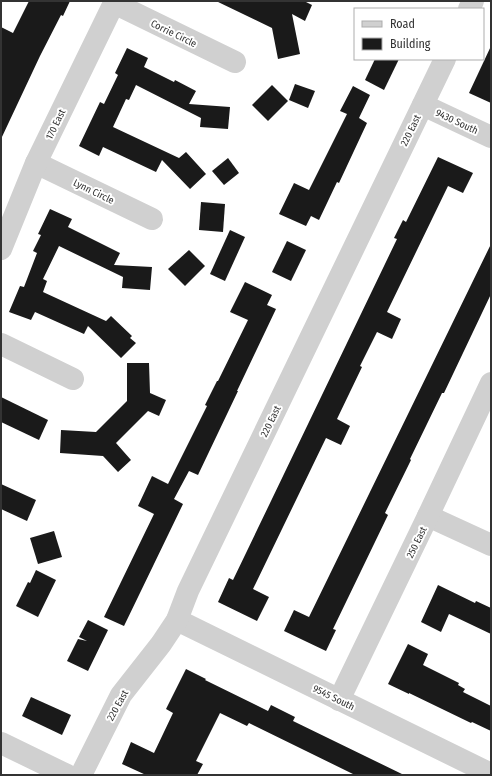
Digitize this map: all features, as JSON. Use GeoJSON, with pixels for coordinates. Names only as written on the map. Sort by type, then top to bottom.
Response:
{"type":"FeatureCollection","features":[{"type":"Feature","properties":{"kind":"street","name":"Corrie Circle"},"geometry":{"type":"LineString","coordinates":[[114,2],[235,62]]}},
{"type":"Feature","properties":{"kind":"street","name":"170 East"},"geometry":{"type":"LineString","coordinates":[[1,249],[36,163],[114,2]]}},
{"type":"Feature","properties":{"kind":"street","name":"220 East"},"geometry":{"type":"LineString","coordinates":[[81,775],[121,694],[162,644],[177,620],[188,591],[445,60]]}},
{"type":"Feature","properties":{"kind":"street","name":"9430 South"},"geometry":{"type":"LineString","coordinates":[[423,104],[491,137]]}},
{"type":"Feature","properties":{"kind":"street","name":"Lynn Circle"},"geometry":{"type":"LineString","coordinates":[[36,163],[152,219]]}},
{"type":"Feature","properties":{"kind":"street"},"geometry":{"type":"LineString","coordinates":[[1,344],[72,379]]}},
{"type":"Feature","properties":{"kind":"street","name":"250 East"},"geometry":{"type":"LineString","coordinates":[[339,700],[491,383]]}},
{"type":"Feature","properties":{"kind":"street"},"geometry":{"type":"LineString","coordinates":[[428,516],[491,545]]}},
{"type":"Feature","properties":{"kind":"street","name":"9545 South"},"geometry":{"type":"LineString","coordinates":[[177,620],[491,774]]}},
{"type":"Feature","properties":{"kind":"street"},"geometry":{"type":"LineString","coordinates":[[1,743],[68,775]]}},
{"type":"Feature","properties":{"kind":"building"},"geometry":{"type":"Polygon","coordinates":[[[29,1],[70,1],[40,56],[1,139],[1,27],[13,33],[29,1]]]}},
{"type":"Feature","properties":{"kind":"building"},"geometry":{"type":"Polygon","coordinates":[[[216,1],[304,1],[312,5],[305,21],[292,14],[300,54],[278,59],[272,28],[216,1]]]}},
{"type":"Feature","properties":{"kind":"building"},"geometry":{"type":"Polygon","coordinates":[[[491,46],[491,103],[469,93],[491,46]]]}},
{"type":"Feature","properties":{"kind":"building"},"geometry":{"type":"Polygon","coordinates":[[[127,48],[148,58],[144,67],[196,91],[189,104],[230,107],[228,129],[200,127],[201,118],[136,85],[129,100],[126,99],[113,127],[179,158],[186,152],[206,174],[190,189],[162,160],[156,172],[103,147],[99,156],[79,146],[100,102],[104,104],[118,75],[115,73],[127,48]]]}},
{"type":"Feature","properties":{"kind":"building"},"geometry":{"type":"Polygon","coordinates":[[[375,60],[399,60],[384,90],[365,80],[375,60]]]}},
{"type":"Feature","properties":{"kind":"building"},"geometry":{"type":"Polygon","coordinates":[[[295,84],[315,91],[308,108],[289,100],[295,84]]]}},
{"type":"Feature","properties":{"kind":"building"},"geometry":{"type":"Polygon","coordinates":[[[272,85],[288,101],[268,121],[252,105],[272,85]]]}},
{"type":"Feature","properties":{"kind":"building"},"geometry":{"type":"Polygon","coordinates":[[[353,86],[370,95],[359,118],[367,123],[339,183],[337,182],[319,220],[311,216],[306,226],[279,214],[294,183],[309,190],[347,114],[340,111],[353,86]]]}},
{"type":"Feature","properties":{"kind":"building"},"geometry":{"type":"Polygon","coordinates":[[[438,157],[473,173],[463,193],[448,186],[387,312],[401,319],[392,339],[377,332],[360,366],[362,367],[337,419],[350,426],[341,445],[326,438],[253,589],[269,597],[257,621],[218,602],[229,578],[233,580],[397,239],[394,238],[403,220],[406,222],[438,157]]]}},
{"type":"Feature","properties":{"kind":"building"},"geometry":{"type":"Polygon","coordinates":[[[228,158],[239,173],[224,185],[212,171],[228,158]]]}},
{"type":"Feature","properties":{"kind":"building"},"geometry":{"type":"Polygon","coordinates":[[[201,202],[225,204],[223,232],[199,230],[201,202]]]}},
{"type":"Feature","properties":{"kind":"building"},"geometry":{"type":"Polygon","coordinates":[[[50,209],[72,219],[68,227],[120,253],[114,265],[152,267],[150,290],[122,288],[123,277],[59,246],[43,279],[47,281],[43,292],[106,321],[111,316],[132,336],[130,338],[136,343],[121,358],[88,326],[84,334],[35,312],[31,320],[9,312],[20,286],[24,287],[37,253],[33,251],[41,235],[38,234],[50,209]]]}},
{"type":"Feature","properties":{"kind":"building"},"geometry":{"type":"Polygon","coordinates":[[[230,230],[245,237],[225,281],[210,274],[230,230]]]}},
{"type":"Feature","properties":{"kind":"building"},"geometry":{"type":"Polygon","coordinates":[[[287,241],[306,250],[291,281],[272,272],[287,241]]]}},
{"type":"Feature","properties":{"kind":"building"},"geometry":{"type":"Polygon","coordinates":[[[491,244],[491,294],[385,513],[388,515],[333,629],[336,630],[326,651],[284,631],[294,610],[309,617],[491,244]]]}},
{"type":"Feature","properties":{"kind":"building"},"geometry":{"type":"Polygon","coordinates":[[[189,250],[205,266],[185,286],[168,269],[189,250]]]}},
{"type":"Feature","properties":{"kind":"building"},"geometry":{"type":"Polygon","coordinates":[[[245,282],[272,295],[267,305],[276,309],[198,475],[189,471],[174,499],[183,504],[124,626],[104,617],[154,514],[138,506],[152,476],[168,484],[207,406],[205,405],[248,320],[230,312],[245,282]]]}},
{"type":"Feature","properties":{"kind":"building"},"geometry":{"type":"Polygon","coordinates":[[[127,363],[149,363],[150,393],[166,400],[159,416],[148,411],[116,443],[131,460],[118,472],[103,456],[60,453],[61,430],[96,432],[127,401],[127,363]]]}},
{"type":"Feature","properties":{"kind":"building"},"geometry":{"type":"Polygon","coordinates":[[[1,397],[48,420],[39,440],[1,422],[1,397]]]}},
{"type":"Feature","properties":{"kind":"building"},"geometry":{"type":"Polygon","coordinates":[[[1,484],[36,500],[27,521],[1,509],[1,484]]]}},
{"type":"Feature","properties":{"kind":"building"},"geometry":{"type":"Polygon","coordinates":[[[54,531],[62,557],[38,564],[30,538],[54,531]]]}},
{"type":"Feature","properties":{"kind":"building"},"geometry":{"type":"Polygon","coordinates":[[[36,570],[56,580],[38,617],[16,606],[36,570]]]}},
{"type":"Feature","properties":{"kind":"building"},"geometry":{"type":"Polygon","coordinates":[[[438,585],[475,603],[476,601],[491,608],[491,634],[449,614],[441,632],[421,622],[438,585]]]}},
{"type":"Feature","properties":{"kind":"building"},"geometry":{"type":"Polygon","coordinates":[[[88,620],[108,630],[88,671],[67,661],[78,639],[87,641],[79,637],[88,620]]]}},
{"type":"Feature","properties":{"kind":"building"},"geometry":{"type":"Polygon","coordinates":[[[408,644],[428,654],[423,665],[459,683],[458,685],[465,689],[463,692],[491,706],[491,731],[388,684],[408,644]]]}},
{"type":"Feature","properties":{"kind":"building"},"geometry":{"type":"Polygon","coordinates":[[[186,669],[268,711],[271,705],[295,717],[293,721],[404,775],[355,775],[249,723],[247,726],[220,713],[196,761],[203,764],[197,775],[146,775],[122,764],[131,742],[154,753],[173,713],[166,709],[186,669]]]}},
{"type":"Feature","properties":{"kind":"building"},"geometry":{"type":"Polygon","coordinates":[[[31,697],[71,715],[62,735],[22,716],[31,697]]]}}]}
